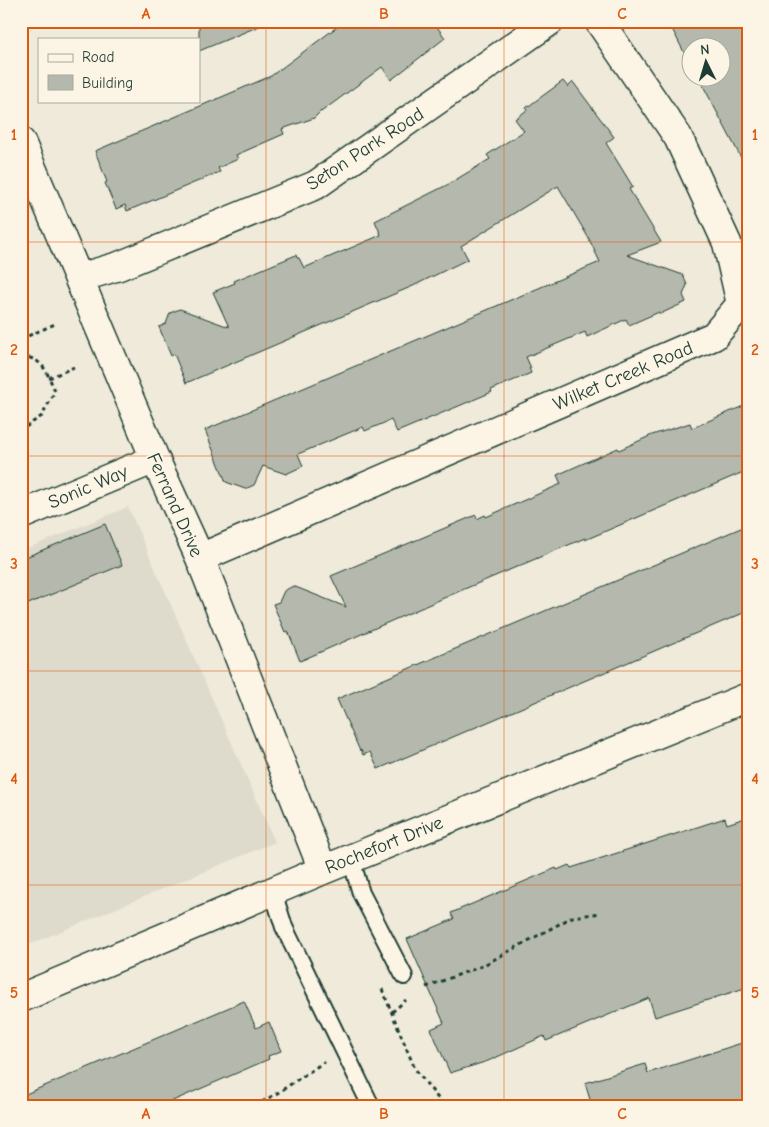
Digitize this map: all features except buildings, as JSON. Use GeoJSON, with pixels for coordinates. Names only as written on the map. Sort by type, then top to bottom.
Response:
{"type":"FeatureCollection","features":[{"type":"Feature","properties":{"kind":"street","name":"Seton Park Road"},"geometry":{"type":"LineString","coordinates":[[79,278],[118,266],[316,185],[550,21]]}},
{"type":"Feature","properties":{"kind":"street","name":"Wilket Creek Road"},"geometry":{"type":"LineString","coordinates":[[200,558],[714,336],[741,304],[727,243],[678,137],[598,21]]}},
{"type":"Feature","properties":{"kind":"street","name":"Ferrand Drive"},"geometry":{"type":"LineString","coordinates":[[21,142],[155,459],[200,558],[322,870]]}},
{"type":"Feature","properties":{"kind":"street","name":"Sonic Way"},"geometry":{"type":"LineString","coordinates":[[21,515],[155,459]]}},
{"type":"Feature","properties":{"kind":"street","name":"Rochefort Drive"},"geometry":{"type":"LineString","coordinates":[[21,998],[322,870],[748,697]]}},
{"type":"Feature","properties":{"kind":"lane"},"geometry":{"type":"LineString","coordinates":[[351,858],[361,893],[404,976]]}},
{"type":"Feature","properties":{"kind":"lane"},"geometry":{"type":"LineString","coordinates":[[273,892],[284,927],[371,1106]]}},
{"type":"Feature","properties":{"kind":"path"},"geometry":{"type":"LineString","coordinates":[[21,339],[56,324]]}},
{"type":"Feature","properties":{"kind":"path"},"geometry":{"type":"LineString","coordinates":[[21,357],[29,357],[43,364],[55,392],[42,416],[21,430]]}},
{"type":"Feature","properties":{"kind":"path"},"geometry":{"type":"LineString","coordinates":[[49,378],[74,367]]}},
{"type":"Feature","properties":{"kind":"path"},"geometry":{"type":"LineString","coordinates":[[425,988],[482,966],[572,917],[601,913]]}},
{"type":"Feature","properties":{"kind":"path"},"geometry":{"type":"LineString","coordinates":[[381,986],[415,1069],[444,1106]]}},
{"type":"Feature","properties":{"kind":"path"},"geometry":{"type":"LineString","coordinates":[[392,1012],[410,996]]}},
{"type":"Feature","properties":{"kind":"path"},"geometry":{"type":"LineString","coordinates":[[255,1106],[343,1049]]}},
{"type":"Feature","properties":{"kind":"path"},"geometry":{"type":"LineString","coordinates":[[21,1066],[28,1080]]}},
{"type":"Feature","properties":{"kind":"shaded area"},"geometry":{"type":"Polygon","coordinates":[[[128,507],[275,842],[21,948],[21,551],[128,507]]]}}]}
